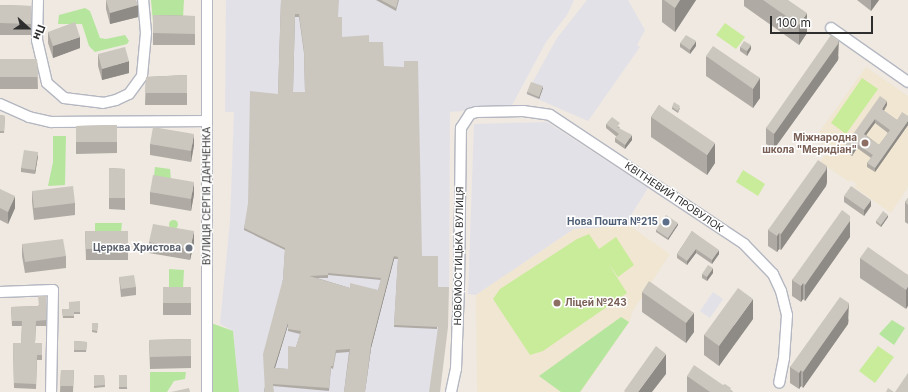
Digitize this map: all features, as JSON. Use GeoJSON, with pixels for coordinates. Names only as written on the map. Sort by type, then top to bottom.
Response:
{"type":"FeatureCollection","features":[{"type":"Feature","properties":{"kind":"street"},"geometry":{"type":"LineString","coordinates":[[38,0],[37,40],[47,83],[64,98],[85,102],[116,100],[129,94],[140,80],[144,66],[145,46],[143,0]]}},
{"type":"Feature","properties":{"kind":"street","name":"ВУЛИЦЯ СЕРГІЯ ДАНЧЕНКА"},"geometry":{"type":"LineString","coordinates":[[207,0],[207,392]]}},
{"type":"Feature","properties":{"kind":"street"},"geometry":{"type":"LineString","coordinates":[[832,28],[908,82]]}},
{"type":"Feature","properties":{"kind":"street"},"geometry":{"type":"LineString","coordinates":[[85,102],[86,121]]}},
{"type":"Feature","properties":{"kind":"street"},"geometry":{"type":"LineString","coordinates":[[0,104],[38,120],[207,121]]}},
{"type":"Feature","properties":{"kind":"street","name":"КВІТНЕВИЙ ПРОВУЛОК"},"geometry":{"type":"LineString","coordinates":[[464,120],[476,112],[524,111],[550,115],[744,244],[773,274],[781,292],[787,315],[784,358],[779,383]]}},
{"type":"Feature","properties":{"kind":"street","name":"НОВОМОСТИЦЬКА ВУЛИЦЯ"},"geometry":{"type":"LineString","coordinates":[[451,392],[456,370],[461,128],[464,120]]}},
{"type":"Feature","properties":{"kind":"street"},"geometry":{"type":"LineString","coordinates":[[0,292],[53,290],[51,392]]}},
{"type":"Feature","properties":{"kind":"shaded area"},"geometry":{"type":"Polygon","coordinates":[[[226,0],[574,0],[567,15],[546,42],[511,107],[450,112],[449,287],[440,392],[239,392],[233,331],[220,324],[230,221],[234,112],[225,112],[226,0]]]}},
{"type":"Feature","properties":{"kind":"shaded area"},"geometry":{"type":"Polygon","coordinates":[[[587,0],[628,0],[645,30],[637,45],[640,47],[588,121],[526,94],[557,38],[587,0]]]}},
{"type":"Feature","properties":{"kind":"shaded area","name":"Міжнародна школа \"Меридіан\""},"geometry":{"type":"Polygon","coordinates":[[[866,67],[908,96],[908,187],[891,213],[854,187],[857,184],[851,180],[848,181],[820,162],[830,149],[815,138],[866,67]]]}},
{"type":"Feature","properties":{"kind":"shaded area"},"geometry":{"type":"Polygon","coordinates":[[[547,122],[648,188],[631,215],[630,226],[574,229],[476,295],[468,294],[474,124],[547,122]]]}},
{"type":"Feature","properties":{"kind":"shaded area","name":"Ліцей №243"},"geometry":{"type":"Polygon","coordinates":[[[630,226],[670,254],[632,312],[630,321],[581,392],[477,392],[476,295],[574,229],[630,226]]]}},
{"type":"Feature","properties":{"kind":"shaded area"},"geometry":{"type":"Polygon","coordinates":[[[713,292],[723,299],[710,318],[700,311],[713,292]]]}},
{"type":"Feature","properties":{"kind":"green space"},"geometry":{"type":"Polygon","coordinates":[[[151,0],[184,0],[183,17],[153,22],[151,0]]]}},
{"type":"Feature","properties":{"kind":"green space"},"geometry":{"type":"Polygon","coordinates":[[[85,8],[90,11],[100,38],[106,39],[125,35],[129,41],[127,44],[95,52],[89,46],[82,24],[58,24],[59,15],[85,8]]]}},
{"type":"Feature","properties":{"kind":"green space"},"geometry":{"type":"Polygon","coordinates":[[[725,23],[745,37],[736,49],[716,35],[725,23]]]}},
{"type":"Feature","properties":{"kind":"green space"},"geometry":{"type":"Polygon","coordinates":[[[862,78],[878,89],[846,134],[831,123],[862,78]]]}},
{"type":"Feature","properties":{"kind":"green space"},"geometry":{"type":"Polygon","coordinates":[[[53,136],[66,136],[65,185],[48,186],[53,162],[53,136]]]}},
{"type":"Feature","properties":{"kind":"green space"},"geometry":{"type":"Polygon","coordinates":[[[155,167],[170,169],[171,179],[154,176],[155,167]]]}},
{"type":"Feature","properties":{"kind":"green space"},"geometry":{"type":"Polygon","coordinates":[[[743,170],[765,184],[758,196],[736,182],[743,170]]]}},
{"type":"Feature","properties":{"kind":"green space"},"geometry":{"type":"Polygon","coordinates":[[[173,219],[178,224],[173,229],[168,224],[173,219]]]}},
{"type":"Feature","properties":{"kind":"green space"},"geometry":{"type":"Polygon","coordinates":[[[95,223],[122,223],[121,233],[95,232],[95,223]]]}},
{"type":"Feature","properties":{"kind":"green space"},"geometry":{"type":"Polygon","coordinates":[[[589,234],[599,249],[616,237],[634,265],[618,277],[608,263],[627,293],[543,351],[530,355],[493,299],[500,289],[577,239],[589,234]]]}},
{"type":"Feature","properties":{"kind":"green space"},"geometry":{"type":"Polygon","coordinates":[[[169,269],[184,270],[183,288],[169,288],[169,269]]]}},
{"type":"Feature","properties":{"kind":"green space"},"geometry":{"type":"Polygon","coordinates":[[[621,317],[629,322],[580,392],[561,392],[539,376],[621,317]]]}},
{"type":"Feature","properties":{"kind":"green space"},"geometry":{"type":"Polygon","coordinates":[[[892,320],[905,328],[894,345],[879,334],[892,320]]]}},
{"type":"Feature","properties":{"kind":"green space"},"geometry":{"type":"Polygon","coordinates":[[[211,323],[233,331],[239,392],[211,392],[211,323]]]}},
{"type":"Feature","properties":{"kind":"green space"},"geometry":{"type":"Polygon","coordinates":[[[878,346],[894,357],[875,383],[859,371],[878,346]]]}},
{"type":"Feature","properties":{"kind":"green space"},"geometry":{"type":"Polygon","coordinates":[[[150,372],[186,372],[185,379],[174,381],[167,392],[150,392],[150,372]]]}},
{"type":"Feature","properties":{"kind":"building"},"geometry":{"type":"Polygon","coordinates":[[[106,0],[136,0],[138,5],[110,13],[106,0]]]}},
{"type":"Feature","properties":{"kind":"building"},"geometry":{"type":"Polygon","coordinates":[[[281,0],[339,0],[338,17],[342,17],[342,37],[369,35],[369,42],[383,42],[384,66],[404,67],[404,61],[418,61],[422,256],[438,256],[438,287],[449,287],[448,327],[440,392],[429,392],[438,327],[394,325],[398,257],[394,256],[371,345],[365,392],[344,392],[350,349],[336,350],[333,366],[331,366],[329,388],[273,384],[274,392],[265,392],[263,354],[283,279],[285,248],[244,228],[248,203],[250,91],[278,94],[281,0]],[[295,14],[293,92],[305,92],[304,50],[299,14],[295,14]],[[328,273],[328,275],[309,276],[350,288],[350,283],[378,290],[381,278],[328,273]],[[288,323],[274,368],[288,369],[288,346],[296,347],[301,331],[288,329],[288,323]]]}},
{"type":"Feature","properties":{"kind":"building"},"geometry":{"type":"Polygon","coordinates":[[[381,0],[398,0],[396,8],[381,0]]]}},
{"type":"Feature","properties":{"kind":"building"},"geometry":{"type":"Polygon","coordinates":[[[664,0],[680,0],[675,8],[664,0]]]}},
{"type":"Feature","properties":{"kind":"building"},"geometry":{"type":"Polygon","coordinates":[[[763,0],[788,0],[807,13],[799,25],[763,0]]]}},
{"type":"Feature","properties":{"kind":"building"},"geometry":{"type":"Polygon","coordinates":[[[0,5],[31,6],[31,24],[0,23],[0,5]]]}},
{"type":"Feature","properties":{"kind":"building"},"geometry":{"type":"Polygon","coordinates":[[[153,15],[195,16],[195,34],[153,33],[153,15]]]}},
{"type":"Feature","properties":{"kind":"building"},"geometry":{"type":"Polygon","coordinates":[[[75,22],[80,37],[53,46],[48,32],[75,22]]]}},
{"type":"Feature","properties":{"kind":"building"},"geometry":{"type":"Polygon","coordinates":[[[686,35],[696,41],[690,50],[680,43],[686,35]]]}},
{"type":"Feature","properties":{"kind":"building"},"geometry":{"type":"Polygon","coordinates":[[[831,35],[839,40],[838,44],[774,134],[766,128],[831,35]]]}},
{"type":"Feature","properties":{"kind":"building"},"geometry":{"type":"Polygon","coordinates":[[[744,41],[751,45],[747,51],[740,47],[744,41]]]}},
{"type":"Feature","properties":{"kind":"building"},"geometry":{"type":"Polygon","coordinates":[[[713,46],[760,78],[753,89],[706,56],[713,46]]]}},
{"type":"Feature","properties":{"kind":"building"},"geometry":{"type":"Polygon","coordinates":[[[125,47],[129,61],[102,69],[98,54],[125,47]]]}},
{"type":"Feature","properties":{"kind":"building"},"geometry":{"type":"Polygon","coordinates":[[[0,59],[37,59],[38,77],[0,77],[0,59]]]}},
{"type":"Feature","properties":{"kind":"building"},"geometry":{"type":"Polygon","coordinates":[[[187,75],[187,93],[145,93],[146,77],[187,75]]]}},
{"type":"Feature","properties":{"kind":"building"},"geometry":{"type":"Polygon","coordinates":[[[531,82],[543,86],[539,97],[527,92],[531,82]]]}},
{"type":"Feature","properties":{"kind":"building"},"geometry":{"type":"Polygon","coordinates":[[[880,96],[887,101],[882,109],[897,120],[902,112],[908,116],[908,121],[875,168],[867,163],[873,155],[857,144],[852,152],[844,147],[880,96]],[[875,119],[864,134],[879,145],[890,130],[875,119]]]}},
{"type":"Feature","properties":{"kind":"building"},"geometry":{"type":"Polygon","coordinates":[[[674,102],[680,106],[678,111],[672,107],[674,102]]]}},
{"type":"Feature","properties":{"kind":"building"},"geometry":{"type":"Polygon","coordinates":[[[659,105],[715,143],[707,155],[651,117],[659,105]]]}},
{"type":"Feature","properties":{"kind":"building"},"geometry":{"type":"Polygon","coordinates":[[[0,115],[5,116],[4,131],[0,131],[0,115]]]}},
{"type":"Feature","properties":{"kind":"building"},"geometry":{"type":"Polygon","coordinates":[[[612,117],[620,123],[617,127],[632,135],[625,145],[615,138],[619,134],[606,124],[612,117]]]}},
{"type":"Feature","properties":{"kind":"building"},"geometry":{"type":"Polygon","coordinates":[[[117,125],[117,142],[76,142],[76,126],[117,125]]]}},
{"type":"Feature","properties":{"kind":"building"},"geometry":{"type":"Polygon","coordinates":[[[153,127],[194,134],[191,151],[150,144],[153,127]]]}},
{"type":"Feature","properties":{"kind":"building"},"geometry":{"type":"Polygon","coordinates":[[[24,150],[38,152],[35,170],[21,168],[24,150]]]}},
{"type":"Feature","properties":{"kind":"building"},"geometry":{"type":"Polygon","coordinates":[[[818,160],[827,166],[826,170],[781,234],[779,233],[777,236],[768,230],[818,160]]]}},
{"type":"Feature","properties":{"kind":"building"},"geometry":{"type":"Polygon","coordinates":[[[109,168],[125,169],[125,198],[109,198],[109,168]]]}},
{"type":"Feature","properties":{"kind":"building"},"geometry":{"type":"Polygon","coordinates":[[[153,175],[194,182],[191,199],[150,192],[153,175]]]}},
{"type":"Feature","properties":{"kind":"building"},"geometry":{"type":"Polygon","coordinates":[[[73,186],[75,203],[34,208],[32,191],[73,186]]]}},
{"type":"Feature","properties":{"kind":"building"},"geometry":{"type":"Polygon","coordinates":[[[851,186],[871,200],[864,210],[844,196],[851,186]]]}},
{"type":"Feature","properties":{"kind":"building"},"geometry":{"type":"Polygon","coordinates":[[[0,189],[15,196],[8,212],[0,208],[0,189]]]}},
{"type":"Feature","properties":{"kind":"building"},"geometry":{"type":"Polygon","coordinates":[[[908,198],[908,205],[905,202],[908,198]]]}},
{"type":"Feature","properties":{"kind":"building"},"geometry":{"type":"Polygon","coordinates":[[[842,210],[850,216],[850,221],[805,285],[803,283],[801,286],[792,280],[842,210]]]}},
{"type":"Feature","properties":{"kind":"building"},"geometry":{"type":"Polygon","coordinates":[[[883,211],[888,215],[881,225],[876,221],[883,211]]]}},
{"type":"Feature","properties":{"kind":"building"},"geometry":{"type":"Polygon","coordinates":[[[666,215],[678,223],[668,238],[656,230],[666,215]]]}},
{"type":"Feature","properties":{"kind":"building"},"geometry":{"type":"Polygon","coordinates":[[[153,224],[194,231],[190,249],[149,242],[153,224]]]}},
{"type":"Feature","properties":{"kind":"building"},"geometry":{"type":"Polygon","coordinates":[[[85,231],[128,231],[128,248],[86,249],[85,231]]]}},
{"type":"Feature","properties":{"kind":"building"},"geometry":{"type":"Polygon","coordinates":[[[692,231],[719,250],[712,260],[696,249],[687,261],[677,254],[692,231]]]}},
{"type":"Feature","properties":{"kind":"building"},"geometry":{"type":"Polygon","coordinates":[[[63,239],[66,256],[25,262],[22,244],[63,239]]]}},
{"type":"Feature","properties":{"kind":"building"},"geometry":{"type":"Polygon","coordinates":[[[868,247],[908,275],[908,286],[906,290],[860,258],[868,247]]]}},
{"type":"Feature","properties":{"kind":"building"},"geometry":{"type":"Polygon","coordinates":[[[708,265],[713,268],[707,277],[702,274],[708,265]]]}},
{"type":"Feature","properties":{"kind":"building"},"geometry":{"type":"Polygon","coordinates":[[[134,275],[136,287],[121,289],[119,277],[134,275]]]}},
{"type":"Feature","properties":{"kind":"building"},"geometry":{"type":"Polygon","coordinates":[[[649,281],[694,313],[686,323],[642,292],[649,281]]]}},
{"type":"Feature","properties":{"kind":"building"},"geometry":{"type":"Polygon","coordinates":[[[163,287],[191,287],[191,303],[163,303],[163,287]]]}},
{"type":"Feature","properties":{"kind":"building"},"geometry":{"type":"Polygon","coordinates":[[[738,288],[753,299],[719,346],[704,335],[738,288]]]}},
{"type":"Feature","properties":{"kind":"building"},"geometry":{"type":"Polygon","coordinates":[[[38,296],[46,296],[46,320],[36,321],[35,343],[42,343],[42,355],[37,355],[36,384],[14,383],[13,343],[21,343],[22,321],[12,321],[11,307],[39,306],[38,296]]]}},
{"type":"Feature","properties":{"kind":"building"},"geometry":{"type":"Polygon","coordinates":[[[840,297],[849,303],[848,308],[803,372],[801,370],[799,373],[790,367],[840,297]]]}},
{"type":"Feature","properties":{"kind":"building"},"geometry":{"type":"Polygon","coordinates":[[[80,301],[80,312],[74,312],[74,316],[63,316],[62,309],[69,309],[69,302],[80,301]]]}},
{"type":"Feature","properties":{"kind":"building"},"geometry":{"type":"Polygon","coordinates":[[[92,323],[98,323],[97,331],[92,330],[92,323]]]}},
{"type":"Feature","properties":{"kind":"building"},"geometry":{"type":"Polygon","coordinates":[[[191,339],[191,356],[150,357],[149,340],[191,339]]]}},
{"type":"Feature","properties":{"kind":"building"},"geometry":{"type":"Polygon","coordinates":[[[74,341],[87,342],[86,350],[74,350],[74,341]]]}},
{"type":"Feature","properties":{"kind":"building"},"geometry":{"type":"Polygon","coordinates":[[[656,346],[666,354],[638,392],[625,392],[624,391],[656,346]]]}},
{"type":"Feature","properties":{"kind":"building"},"geometry":{"type":"Polygon","coordinates":[[[694,365],[723,385],[725,384],[731,388],[730,390],[733,392],[710,392],[687,376],[694,365]]]}},
{"type":"Feature","properties":{"kind":"building"},"geometry":{"type":"Polygon","coordinates":[[[61,370],[74,370],[73,386],[60,386],[61,370]]]}},
{"type":"Feature","properties":{"kind":"building"},"geometry":{"type":"Polygon","coordinates":[[[908,373],[908,392],[895,392],[908,373]]]}},
{"type":"Feature","properties":{"kind":"building"},"geometry":{"type":"Polygon","coordinates":[[[94,375],[104,375],[105,385],[94,386],[94,375]]]}},
{"type":"Feature","properties":{"kind":"building"},"geometry":{"type":"Polygon","coordinates":[[[119,375],[127,375],[127,387],[119,387],[119,375]]]}},
{"type":"Feature","properties":{"kind":"building"},"geometry":{"type":"Polygon","coordinates":[[[189,388],[190,392],[171,392],[189,388]]]}},
{"type":"Feature","properties":{"kind":"building"},"geometry":{"type":"Polygon","coordinates":[[[888,388],[894,392],[886,392],[888,388]]]}},
{"type":"Feature","properties":{"kind":"place","name":"Міжнародна школа \"Меридіан\""},"geometry":{"type":"Point","coordinates":[865,143]}},
{"type":"Feature","properties":{"kind":"place","name":"Нова Пошта №215"},"geometry":{"type":"Point","coordinates":[666,222]}},
{"type":"Feature","properties":{"kind":"place","name":"Церква Христова"},"geometry":{"type":"Point","coordinates":[189,248]}},
{"type":"Feature","properties":{"kind":"place","name":"Ліцей №243"},"geometry":{"type":"Point","coordinates":[557,303]}}]}
